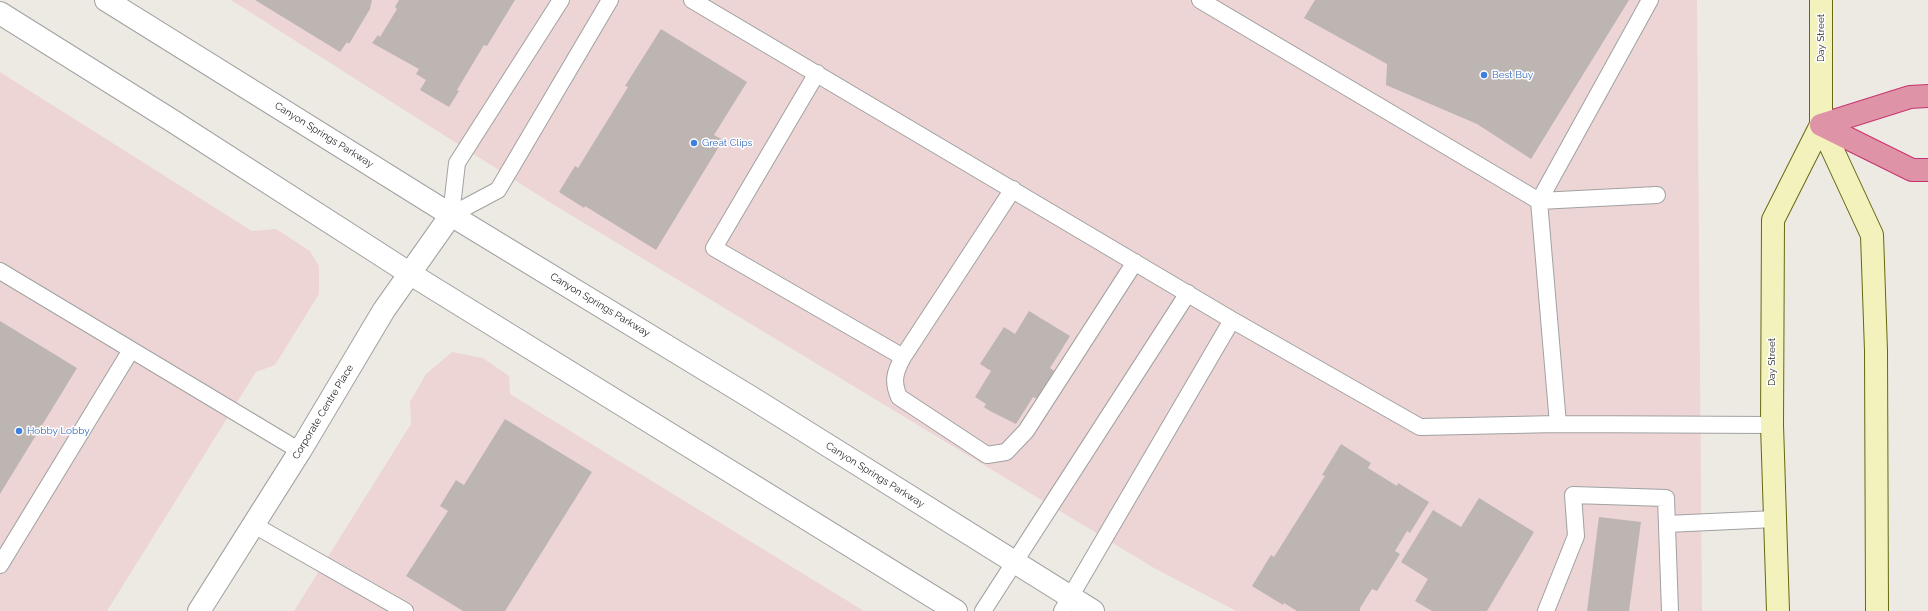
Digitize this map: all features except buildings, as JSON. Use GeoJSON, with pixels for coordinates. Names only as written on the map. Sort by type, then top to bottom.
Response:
{"type":"FeatureCollection","features":[{"type":"Feature","properties":{"kind":"highway"},"geometry":{"type":"LineString","coordinates":[[1821,125],[1910,97],[1928,96]]}},
{"type":"Feature","properties":{"kind":"highway"},"geometry":{"type":"LineString","coordinates":[[1821,125],[1912,170],[1928,170]]}},
{"type":"Feature","properties":{"kind":"main road","name":"Day Street"},"geometry":{"type":"LineString","coordinates":[[1822,0],[1821,125],[1872,235],[1876,352],[1877,611]]}},
{"type":"Feature","properties":{"kind":"main road","name":"Day Street"},"geometry":{"type":"LineString","coordinates":[[1778,611],[1772,425],[1773,220],[1821,125]]}},
{"type":"Feature","properties":{"kind":"street","name":"Canyon Springs Parkway"},"geometry":{"type":"LineString","coordinates":[[106,0],[451,214],[752,398],[1014,562],[1066,604],[1093,611]]}},
{"type":"Feature","properties":{"kind":"street"},"geometry":{"type":"LineString","coordinates":[[0,13],[171,120],[409,273],[956,611]]}},
{"type":"Feature","properties":{"kind":"street","name":"Corporate Centre Place"},"geometry":{"type":"LineString","coordinates":[[199,611],[300,451],[384,310],[451,214]]}},
{"type":"Feature","properties":{"kind":"lane"},"geometry":{"type":"LineString","coordinates":[[451,214],[457,162],[561,0]]}},
{"type":"Feature","properties":{"kind":"lane"},"geometry":{"type":"LineString","coordinates":[[451,214],[498,190],[610,0]]}},
{"type":"Feature","properties":{"kind":"lane"},"geometry":{"type":"LineString","coordinates":[[692,0],[1232,320],[1420,427],[1558,424],[1772,425]]}},
{"type":"Feature","properties":{"kind":"lane"},"geometry":{"type":"LineString","coordinates":[[1200,0],[1539,201],[1657,195]]}},
{"type":"Feature","properties":{"kind":"lane"},"geometry":{"type":"LineString","coordinates":[[1558,424],[1539,201],[1650,0]]}},
{"type":"Feature","properties":{"kind":"lane"},"geometry":{"type":"LineString","coordinates":[[817,74],[714,248],[903,357]]}},
{"type":"Feature","properties":{"kind":"lane"},"geometry":{"type":"LineString","coordinates":[[1013,189],[903,357],[895,373],[895,387],[898,397],[987,455],[1006,452],[1026,431],[1135,262]]}},
{"type":"Feature","properties":{"kind":"lane"},"geometry":{"type":"LineString","coordinates":[[0,271],[300,451]]}},
{"type":"Feature","properties":{"kind":"lane"},"geometry":{"type":"LineString","coordinates":[[983,611],[1188,293]]}},
{"type":"Feature","properties":{"kind":"lane"},"geometry":{"type":"LineString","coordinates":[[1066,604],[1232,320]]}},
{"type":"Feature","properties":{"kind":"lane"},"geometry":{"type":"LineString","coordinates":[[0,565],[131,350]]}},
{"type":"Feature","properties":{"kind":"lane"},"geometry":{"type":"LineString","coordinates":[[1546,611],[1576,536],[1574,495],[1666,498],[1670,611]]}},
{"type":"Feature","properties":{"kind":"lane"},"geometry":{"type":"LineString","coordinates":[[1667,524],[1775,519]]}},
{"type":"Feature","properties":{"kind":"lane"},"geometry":{"type":"LineString","coordinates":[[254,525],[405,611]]}},
{"type":"Feature","properties":{"kind":"shaded area"},"geometry":{"type":"Polygon","coordinates":[[[231,0],[1697,0],[1702,611],[1236,611],[1154,568],[546,200],[231,0]]]}},
{"type":"Feature","properties":{"kind":"shaded area"},"geometry":{"type":"Polygon","coordinates":[[[0,72],[252,231],[276,229],[310,251],[319,266],[319,294],[275,365],[256,372],[107,611],[0,611],[0,72]]]}},
{"type":"Feature","properties":{"kind":"shaded area"},"geometry":{"type":"Polygon","coordinates":[[[452,352],[483,358],[509,376],[510,394],[864,611],[294,611],[411,424],[410,402],[426,374],[452,352]]]}},
{"type":"Feature","properties":{"kind":"place","name":"Best Buy"},"geometry":{"type":"Point","coordinates":[1484,75]}},
{"type":"Feature","properties":{"kind":"place","name":"Great Clips"},"geometry":{"type":"Point","coordinates":[694,143]}},
{"type":"Feature","properties":{"kind":"place","name":"Hobby Lobby"},"geometry":{"type":"Point","coordinates":[19,431]}}]}
